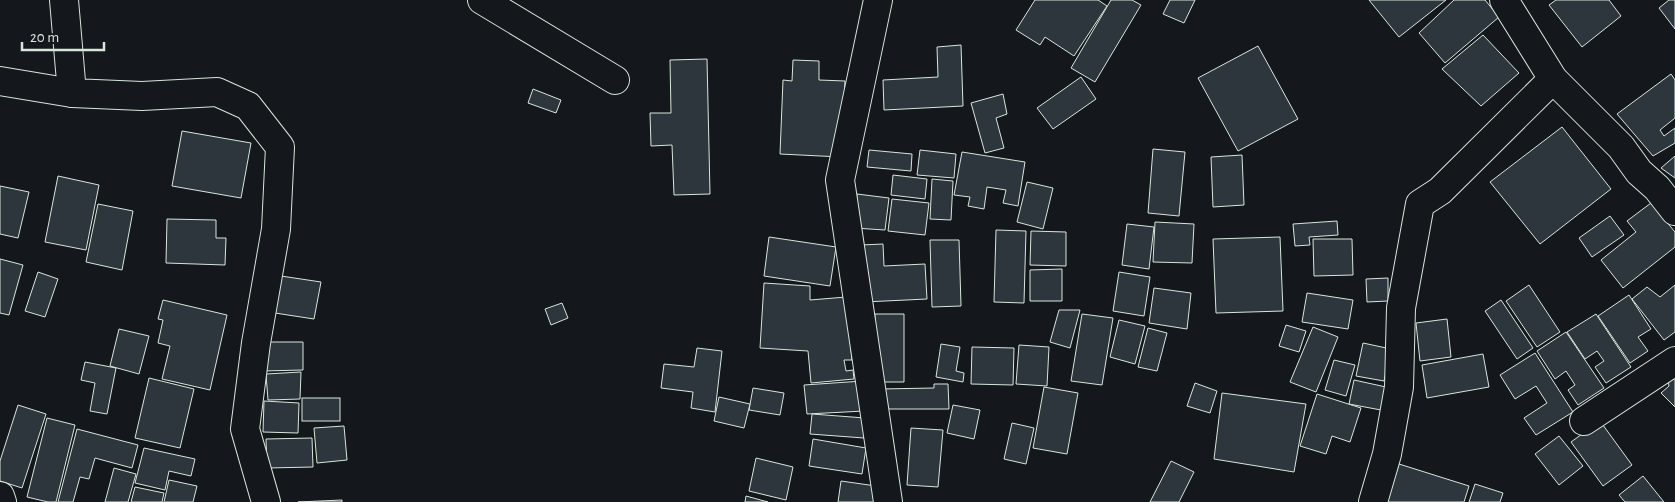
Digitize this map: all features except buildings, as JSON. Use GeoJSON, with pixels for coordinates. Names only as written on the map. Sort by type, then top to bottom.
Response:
{"type":"FeatureCollection","features":[{"type":"Feature","properties":{"kind":"street"},"geometry":{"type":"LineString","coordinates":[[64,0],[72,93]]}},
{"type":"Feature","properties":{"kind":"street"},"geometry":{"type":"LineString","coordinates":[[482,0],[615,80]]}},
{"type":"Feature","properties":{"kind":"street"},"geometry":{"type":"LineString","coordinates":[[878,0],[840,180],[888,502]]}},
{"type":"Feature","properties":{"kind":"street"},"geometry":{"type":"LineString","coordinates":[[1504,0],[1553,79],[1621,147],[1639,172],[1657,188],[1675,211]]}},
{"type":"Feature","properties":{"kind":"street"},"geometry":{"type":"LineString","coordinates":[[1373,502],[1387,454],[1399,387],[1401,308],[1412,238],[1420,204],[1440,191],[1553,79]]}},
{"type":"Feature","properties":{"kind":"street"},"geometry":{"type":"LineString","coordinates":[[0,81],[72,93],[142,96],[217,92],[248,106],[280,147],[276,229],[256,343],[245,429],[266,502]]}},
{"type":"Feature","properties":{"kind":"street"},"geometry":{"type":"LineString","coordinates":[[1584,421],[1675,361]]}},
{"type":"Feature","properties":{"kind":"street"},"geometry":{"type":"LineString","coordinates":[[0,496],[2,502]]}}]}
